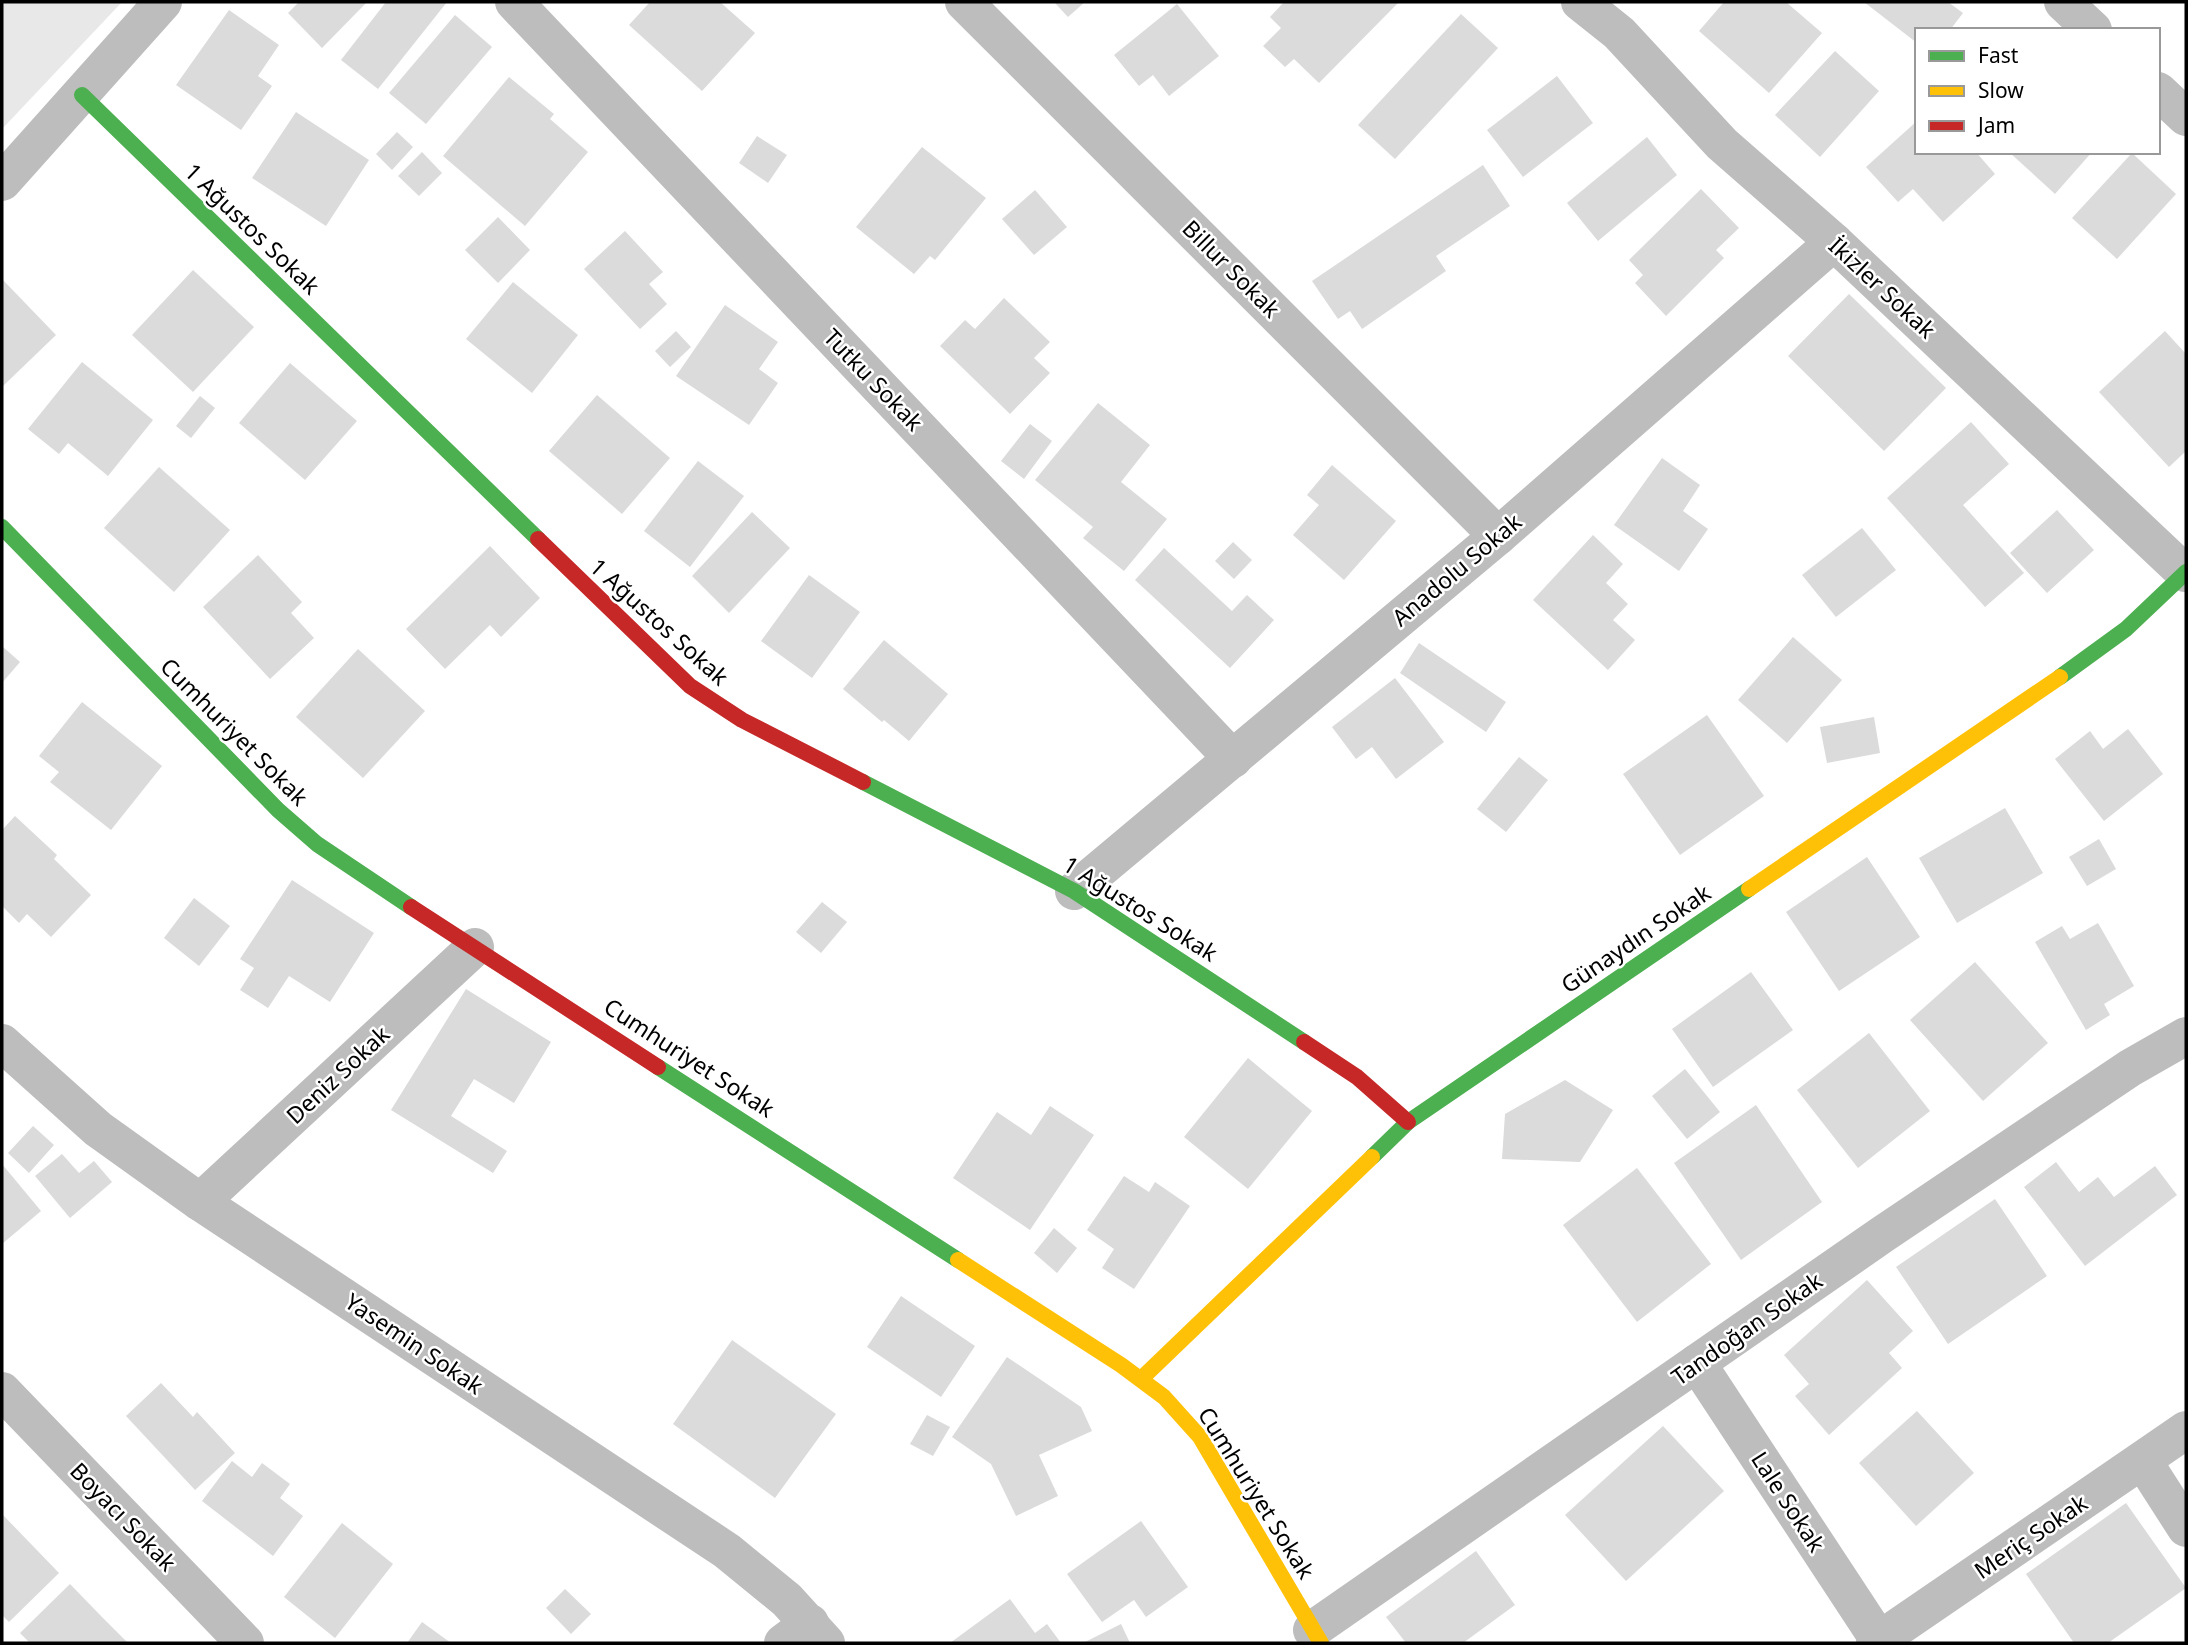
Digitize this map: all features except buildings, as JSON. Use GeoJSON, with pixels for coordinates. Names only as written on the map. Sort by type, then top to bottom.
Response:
{"type":"FeatureCollection","features":[{"type":"Feature","properties":{"kind":"street"},"geometry":{"type":"LineString","coordinates":[[2,182],[163,2]]}},
{"type":"Feature","properties":{"kind":"street","name":"Tutku Sokak"},"geometry":{"type":"LineString","coordinates":[[514,2],[1233,759]]}},
{"type":"Feature","properties":{"kind":"street","name":"Billur Sokak"},"geometry":{"type":"LineString","coordinates":[[964,2],[1498,537]]}},
{"type":"Feature","properties":{"kind":"street","name":"İkizler Sokak"},"geometry":{"type":"LineString","coordinates":[[1580,2],[1619,33],[1722,144],[1833,242],[2186,573]]}},
{"type":"Feature","properties":{"kind":"street"},"geometry":{"type":"LineString","coordinates":[[2160,93],[2186,117]]}},
{"type":"Feature","properties":{"kind":"street","name":"1 Ağustos Sokak"},"geometry":{"type":"LineString","coordinates":[[82,95],[690,686],[742,720],[1074,891],[1357,1077],[1408,1122]]}},
{"type":"Feature","properties":{"kind":"street","name":"Anadolu Sokak"},"geometry":{"type":"LineString","coordinates":[[1074,891],[1498,537],[1833,242]]}},
{"type":"Feature","properties":{"kind":"street","name":"Cumhuriyet Sokak"},"geometry":{"type":"LineString","coordinates":[[2,527],[278,810],[317,844],[1141,1379],[1164,1397],[1200,1437],[1317,1636]]}},
{"type":"Feature","properties":{"kind":"street","name":"Günaydın Sokak"},"geometry":{"type":"LineString","coordinates":[[1141,1379],[1408,1122],[2081,662],[2126,629],[2186,573]]}},
{"type":"Feature","properties":{"kind":"street","name":"Deniz Sokak"},"geometry":{"type":"LineString","coordinates":[[200,1202],[475,947]]}},
{"type":"Feature","properties":{"kind":"street","name":"Tandoğan Sokak"},"geometry":{"type":"LineString","coordinates":[[1317,1636],[1698,1363],[1894,1227],[2130,1068],[2186,1036]]}},
{"type":"Feature","properties":{"kind":"street","name":"Yasemin Sokak"},"geometry":{"type":"LineString","coordinates":[[2,1044],[98,1129],[200,1202],[727,1551],[768,1583],[806,1637]]}},
{"type":"Feature","properties":{"kind":"street","name":"Lale Sokak"},"geometry":{"type":"LineString","coordinates":[[1698,1363],[1877,1642]]}},
{"type":"Feature","properties":{"kind":"street","name":"Boyacı Sokak"},"geometry":{"type":"LineString","coordinates":[[2,1391],[245,1643]]}},
{"type":"Feature","properties":{"kind":"street","name":"Meriç Sokak"},"geometry":{"type":"LineString","coordinates":[[1877,1642],[2186,1430]]}},
{"type":"Feature","properties":{"kind":"street"},"geometry":{"type":"LineString","coordinates":[[2143,1461],[2186,1528]]}},
{"type":"Feature","properties":{"kind":"shaded area"},"geometry":{"type":"Polygon","coordinates":[[[2,2],[122,2],[2,129],[2,2]]]}},
{"type":"Feature","properties":{"kind":"traffic: fast"},"geometry":{"type":"LineString","coordinates":[[82,95],[538,539]]}},
{"type":"Feature","properties":{"kind":"traffic: fast"},"geometry":{"type":"LineString","coordinates":[[2,527],[278,810],[317,844],[411,907]]}},
{"type":"Feature","properties":{"kind":"traffic: fast"},"geometry":{"type":"LineString","coordinates":[[2060,677],[2126,629],[2186,572]]}},
{"type":"Feature","properties":{"kind":"traffic: fast"},"geometry":{"type":"LineString","coordinates":[[863,782],[1074,891],[1304,1042]]}},
{"type":"Feature","properties":{"kind":"traffic: fast"},"geometry":{"type":"LineString","coordinates":[[1372,1157],[1408,1122],[1749,889]]}},
{"type":"Feature","properties":{"kind":"traffic: fast"},"geometry":{"type":"LineString","coordinates":[[658,1067],[958,1260]]}},
{"type":"Feature","properties":{"kind":"traffic: slow"},"geometry":{"type":"LineString","coordinates":[[1749,889],[2060,677]]}},
{"type":"Feature","properties":{"kind":"traffic: slow"},"geometry":{"type":"LineString","coordinates":[[1141,1379],[1372,1157]]}},
{"type":"Feature","properties":{"kind":"traffic: slow"},"geometry":{"type":"LineString","coordinates":[[958,1260],[1121,1365],[1164,1397],[1200,1437],[1321,1643]]}},
{"type":"Feature","properties":{"kind":"traffic: jam"},"geometry":{"type":"LineString","coordinates":[[538,539],[690,686],[742,720],[863,782]]}},
{"type":"Feature","properties":{"kind":"traffic: jam"},"geometry":{"type":"LineString","coordinates":[[411,907],[658,1067]]}},
{"type":"Feature","properties":{"kind":"traffic: jam"},"geometry":{"type":"LineString","coordinates":[[1304,1042],[1357,1077],[1408,1122]]}}]}
